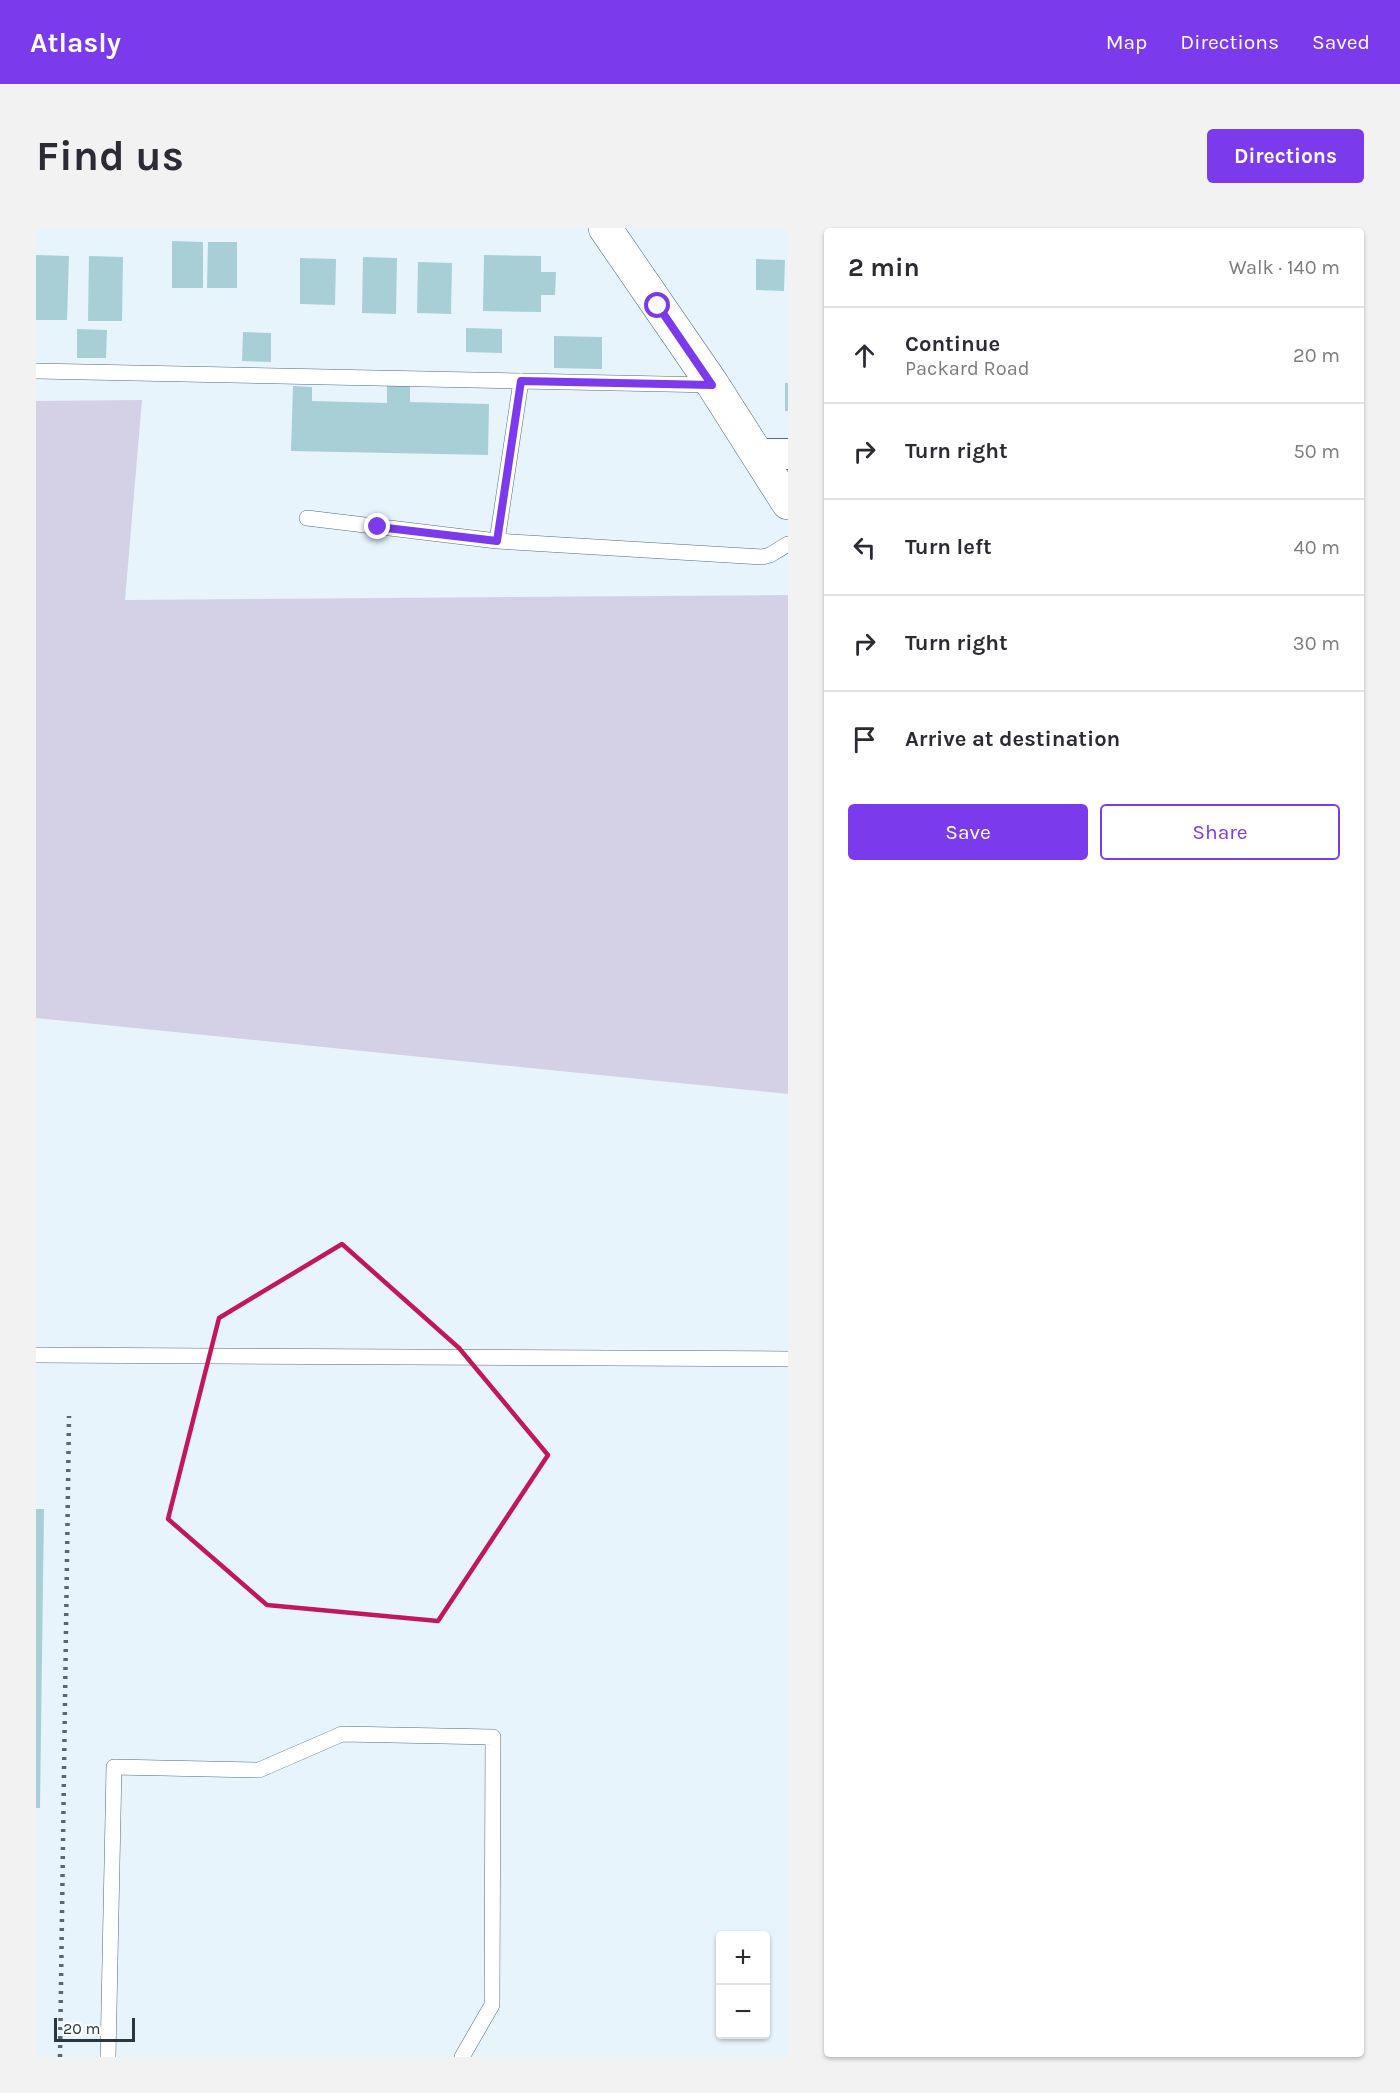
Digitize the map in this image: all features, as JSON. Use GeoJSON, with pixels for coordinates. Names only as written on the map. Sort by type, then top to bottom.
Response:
{"type":"FeatureCollection","features":[{"type":"Feature","properties":{"kind":"street"},"geometry":{"type":"LineString","coordinates":[[605,228],[712,385],[773,454],[788,503]]}},
{"type":"Feature","properties":{"kind":"lane"},"geometry":{"type":"LineString","coordinates":[[36,371],[712,385]]}},
{"type":"Feature","properties":{"kind":"lane"},"geometry":{"type":"LineString","coordinates":[[497,541],[521,381]]}},
{"type":"Feature","properties":{"kind":"lane"},"geometry":{"type":"LineString","coordinates":[[307,518],[497,541],[762,557],[788,544]]}},
{"type":"Feature","properties":{"kind":"lane"},"geometry":{"type":"LineString","coordinates":[[36,1355],[788,1359]]}},
{"type":"Feature","properties":{"kind":"lane"},"geometry":{"type":"LineString","coordinates":[[108,2057],[114,1767],[259,1770],[342,1734],[493,1737],[492,2005],[462,2057]]}},
{"type":"Feature","properties":{"kind":"highlighted area"},"geometry":{"type":"Polygon","coordinates":[[[342,1244],[459,1348],[548,1455],[438,1621],[267,1605],[168,1519],[219,1318],[342,1244]]]}},
{"type":"Feature","properties":{"kind":"shaded area"},"geometry":{"type":"Polygon","coordinates":[[[142,400],[125,600],[788,595],[788,1094],[36,1018],[36,401],[142,400]]]}},
{"type":"Feature","properties":{"kind":"building"},"geometry":{"type":"Polygon","coordinates":[[[172,241],[203,242],[203,288],[172,288],[172,241]]]}},
{"type":"Feature","properties":{"kind":"building"},"geometry":{"type":"Polygon","coordinates":[[[208,242],[237,242],[237,288],[207,288],[208,242]]]}},
{"type":"Feature","properties":{"kind":"building"},"geometry":{"type":"Polygon","coordinates":[[[36,255],[69,256],[67,320],[36,320],[36,255]]]}},
{"type":"Feature","properties":{"kind":"building"},"geometry":{"type":"Polygon","coordinates":[[[484,255],[541,256],[541,272],[556,272],[555,295],[541,295],[541,312],[483,311],[484,255]]]}},
{"type":"Feature","properties":{"kind":"building"},"geometry":{"type":"Polygon","coordinates":[[[89,256],[123,257],[122,321],[88,321],[89,256]]]}},
{"type":"Feature","properties":{"kind":"building"},"geometry":{"type":"Polygon","coordinates":[[[363,257],[397,258],[396,314],[362,313],[363,257]]]}},
{"type":"Feature","properties":{"kind":"building"},"geometry":{"type":"Polygon","coordinates":[[[300,258],[336,259],[335,305],[300,304],[300,258]]]}},
{"type":"Feature","properties":{"kind":"building"},"geometry":{"type":"Polygon","coordinates":[[[756,259],[785,260],[784,291],[756,290],[756,259]]]}},
{"type":"Feature","properties":{"kind":"building"},"geometry":{"type":"Polygon","coordinates":[[[418,262],[452,263],[451,314],[417,313],[418,262]]]}},
{"type":"Feature","properties":{"kind":"building"},"geometry":{"type":"Polygon","coordinates":[[[466,328],[502,329],[502,353],[466,352],[466,328]]]}},
{"type":"Feature","properties":{"kind":"building"},"geometry":{"type":"Polygon","coordinates":[[[77,329],[107,330],[106,358],[77,358],[77,329]]]}},
{"type":"Feature","properties":{"kind":"building"},"geometry":{"type":"Polygon","coordinates":[[[243,332],[271,333],[271,362],[242,361],[243,332]]]}},
{"type":"Feature","properties":{"kind":"building"},"geometry":{"type":"Polygon","coordinates":[[[554,336],[602,337],[602,369],[554,368],[554,336]]]}},
{"type":"Feature","properties":{"kind":"building"},"geometry":{"type":"Polygon","coordinates":[[[785,383],[788,383],[788,411],[785,411],[785,383]]]}},
{"type":"Feature","properties":{"kind":"building"},"geometry":{"type":"Polygon","coordinates":[[[387,385],[410,385],[410,402],[489,404],[488,455],[291,451],[293,386],[312,387],[312,401],[387,403],[387,385]]]}},
{"type":"Feature","properties":{"kind":"building"},"geometry":{"type":"Polygon","coordinates":[[[36,1509],[44,1509],[40,1808],[36,1808],[36,1509]]]}},
{"type":"Feature","properties":{"kind":"railway"},"geometry":{"type":"LineString","coordinates":[[60,2057],[69,1416]]}},
{"type":"Feature","properties":{"kind":"route"},"geometry":{"type":"LineString","coordinates":[[378,527],[497,541],[521,381],[712,385],[658,306]]}}]}
